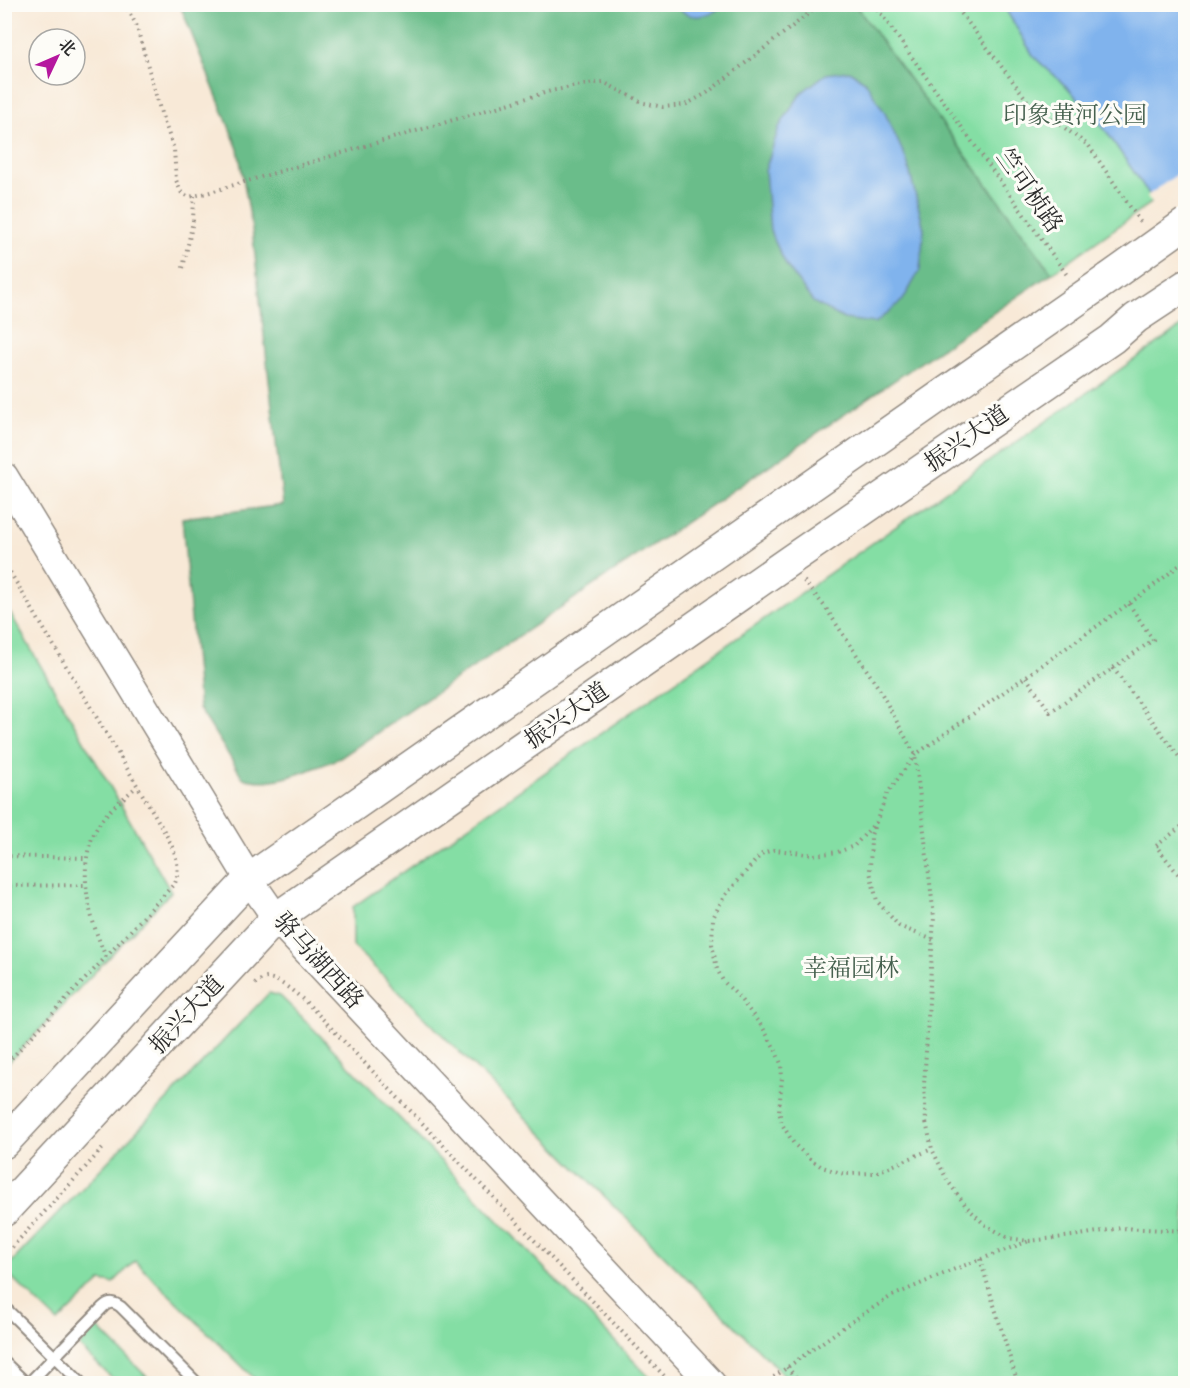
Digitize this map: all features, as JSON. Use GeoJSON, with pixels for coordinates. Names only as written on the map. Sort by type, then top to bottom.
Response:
{"type":"FeatureCollection","features":[{"type":"Feature","properties":{"kind":"main road","name":"振兴大道"},"geometry":{"type":"LineString","coordinates":[[4,1143],[249,879],[1185,224]]}},
{"type":"Feature","properties":{"kind":"main road","name":"振兴大道"},"geometry":{"type":"LineString","coordinates":[[4,1211],[276,918],[1112,339],[1136,318],[1185,285]]}},
{"type":"Feature","properties":{"kind":"street","name":"骆马湖西路"},"geometry":{"type":"LineString","coordinates":[[4,476],[249,879],[276,918],[712,1383]]}},
{"type":"Feature","properties":{"kind":"lane"},"geometry":{"type":"LineString","coordinates":[[4,1362],[27,1383],[103,1307],[114,1302],[198,1383]]}},
{"type":"Feature","properties":{"kind":"lane"},"geometry":{"type":"LineString","coordinates":[[4,1307],[82,1383]]}},
{"type":"Feature","properties":{"kind":"path"},"geometry":{"type":"LineString","coordinates":[[123,4],[136,24],[161,113],[174,149],[176,180],[181,192],[189,197],[551,91],[581,85],[603,82],[644,103],[663,107],[685,105],[707,93],[821,4]]}},
{"type":"Feature","properties":{"kind":"path","name":"竺可桢路"},"geometry":{"type":"LineString","coordinates":[[874,4],[1081,296]]}},
{"type":"Feature","properties":{"kind":"path"},"geometry":{"type":"LineString","coordinates":[[954,4],[1027,100],[1089,146],[1145,229]]}},
{"type":"Feature","properties":{"kind":"path"},"geometry":{"type":"LineString","coordinates":[[183,268],[193,221],[194,196]]}},
{"type":"Feature","properties":{"kind":"path"},"geometry":{"type":"LineString","coordinates":[[933,940],[899,926],[877,901],[870,872],[871,835],[886,794],[915,755],[1130,604],[1185,560]]}},
{"type":"Feature","properties":{"kind":"path"},"geometry":{"type":"LineString","coordinates":[[789,561],[825,607],[878,687],[915,755],[933,906],[924,1085],[926,1122],[932,1149],[947,1180],[966,1206],[984,1224],[1008,1238],[1029,1241]]}},
{"type":"Feature","properties":{"kind":"path"},"geometry":{"type":"LineString","coordinates":[[4,562],[173,849],[177,865],[175,883],[4,1066]]}},
{"type":"Feature","properties":{"kind":"path"},"geometry":{"type":"LineString","coordinates":[[1026,676],[1050,712],[1153,640],[1130,604]]}},
{"type":"Feature","properties":{"kind":"path"},"geometry":{"type":"LineString","coordinates":[[1113,668],[1185,766]]}},
{"type":"Feature","properties":{"kind":"path"},"geometry":{"type":"LineString","coordinates":[[106,957],[91,916],[86,885],[86,858],[91,840],[105,816],[137,786]]}},
{"type":"Feature","properties":{"kind":"path"},"geometry":{"type":"LineString","coordinates":[[876,822],[854,846],[838,852],[814,855],[774,850],[763,853],[723,898],[713,918],[712,944],[717,969],[723,981],[763,1028],[775,1049],[781,1064],[779,1111],[782,1125],[794,1144],[810,1159],[822,1167],[844,1174],[875,1173],[932,1149]]}},
{"type":"Feature","properties":{"kind":"path"},"geometry":{"type":"LineString","coordinates":[[1185,823],[1156,846],[1185,884]]}},
{"type":"Feature","properties":{"kind":"path"},"geometry":{"type":"LineString","coordinates":[[86,858],[5,856],[7,865],[5,887],[86,885]]}},
{"type":"Feature","properties":{"kind":"path"},"geometry":{"type":"LineString","coordinates":[[250,988],[258,981],[269,978],[295,993],[313,1009],[672,1383]]}},
{"type":"Feature","properties":{"kind":"path"},"geometry":{"type":"LineString","coordinates":[[4,1256],[107,1144]]}},
{"type":"Feature","properties":{"kind":"path"},"geometry":{"type":"LineString","coordinates":[[764,1383],[890,1297],[1029,1241],[1121,1228],[1185,1231]]}},
{"type":"Feature","properties":{"kind":"path"},"geometry":{"type":"LineString","coordinates":[[980,1259],[1017,1383]]}},
{"type":"Feature","properties":{"kind":"path"},"geometry":{"type":"LineString","coordinates":[[787,1367],[802,1383]]}},
{"type":"Feature","properties":{"kind":"green space"},"geometry":{"type":"Polygon","coordinates":[[[180,5],[855,5],[1052,273],[340,758],[305,772],[279,779],[266,781],[243,778],[199,708],[182,518],[283,505],[252,228],[238,149],[180,5]]]}},
{"type":"Feature","properties":{"kind":"green space","name":"印象黄河公园"},"geometry":{"type":"Polygon","coordinates":[[[855,5],[1185,5],[1185,179],[1052,273],[855,5]]]}},
{"type":"Feature","properties":{"kind":"green space","name":"幸福园林"},"geometry":{"type":"Polygon","coordinates":[[[1185,324],[1185,1383],[792,1383],[353,946],[353,907],[1185,324]]]}},
{"type":"Feature","properties":{"kind":"green space"},"geometry":{"type":"Polygon","coordinates":[[[5,604],[171,892],[4,1066],[5,604]]]}},
{"type":"Feature","properties":{"kind":"green space"},"geometry":{"type":"Polygon","coordinates":[[[269,993],[280,996],[304,1019],[655,1383],[259,1383],[135,1261],[113,1283],[101,1281],[58,1322],[5,1271],[269,993]]]}},
{"type":"Feature","properties":{"kind":"green space"},"geometry":{"type":"Polygon","coordinates":[[[97,1327],[153,1383],[117,1383],[79,1346],[97,1327]]]}},
{"type":"Feature","properties":{"kind":"water"},"geometry":{"type":"Polygon","coordinates":[[[675,5],[726,5],[706,15],[693,16],[681,11],[675,5]]]}},
{"type":"Feature","properties":{"kind":"water"},"geometry":{"type":"Polygon","coordinates":[[[1003,5],[1185,5],[1185,247],[1106,131],[1068,88],[1034,57],[1003,5]]]}},
{"type":"Feature","properties":{"kind":"water"},"geometry":{"type":"Polygon","coordinates":[[[849,71],[865,81],[885,113],[907,161],[924,229],[920,270],[903,300],[875,323],[844,319],[813,302],[786,265],[770,231],[765,171],[779,127],[801,93],[826,74],[849,71]]]}},
{"type":"Feature","properties":{"kind":"pier"},"geometry":{"type":"Polygon","coordinates":[[[1186,168],[1186,250],[1183,249],[1147,196],[1186,168]]]}}]}
